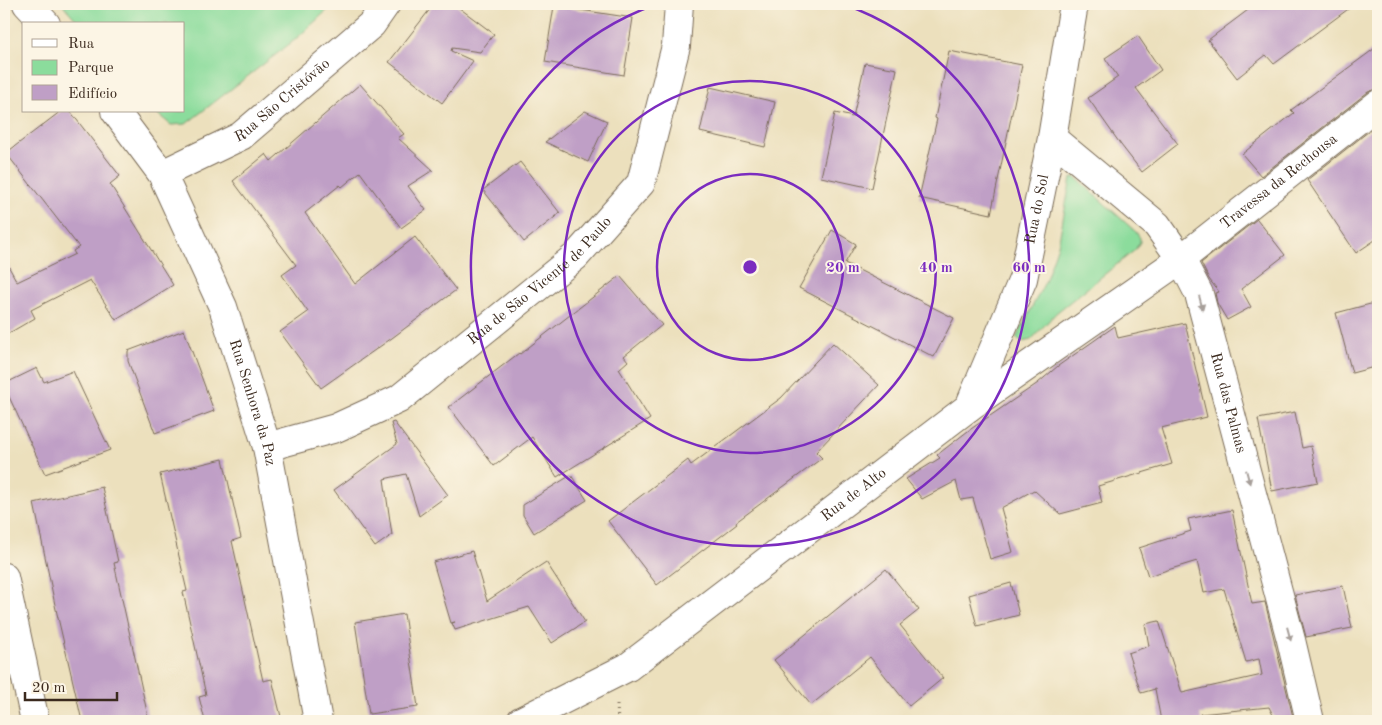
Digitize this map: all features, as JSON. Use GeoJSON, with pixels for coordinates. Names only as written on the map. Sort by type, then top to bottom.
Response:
{"type":"FeatureCollection","features":[{"type":"Feature","properties":{"kind":"street"},"geometry":{"type":"LineString","coordinates":[[27,4],[44,22]]}},
{"type":"Feature","properties":{"kind":"street","name":"Rua São Cristóvão"},"geometry":{"type":"LineString","coordinates":[[162,174],[241,136],[372,24],[386,4]]}},
{"type":"Feature","properties":{"kind":"street","name":"Rua de São Vicente de Paulo"},"geometry":{"type":"LineString","coordinates":[[267,447],[336,428],[399,399],[576,256],[641,183],[676,46],[679,4]]}},
{"type":"Feature","properties":{"kind":"street","name":"Rua do Sol"},"geometry":{"type":"LineString","coordinates":[[970,407],[1023,279],[1052,138],[1074,4]]}},
{"type":"Feature","properties":{"kind":"street","name":"Travessa da Rechousa"},"geometry":{"type":"LineString","coordinates":[[1181,259],[1378,104]]}},
{"type":"Feature","properties":{"kind":"street","name":"Rua Senhora da Paz"},"geometry":{"type":"LineString","coordinates":[[116,112],[162,174],[223,307],[267,447],[318,721]]}},
{"type":"Feature","properties":{"kind":"street","name":"Rua das Palmas"},"geometry":{"type":"LineString","coordinates":[[1052,138],[1157,225],[1181,259],[1199,294],[1291,640],[1310,721]]}},
{"type":"Feature","properties":{"kind":"street","name":"Rua de Alto"},"geometry":{"type":"LineString","coordinates":[[521,721],[628,667],[970,407],[1181,259]]}},
{"type":"Feature","properties":{"kind":"street"},"geometry":{"type":"LineString","coordinates":[[4,577],[35,721]]}},
{"type":"Feature","properties":{"kind":"green space"},"geometry":{"type":"Polygon","coordinates":[[[62,4],[334,4],[296,39],[186,124],[171,125],[155,112],[185,112],[185,22],[78,22],[62,4]]]}},
{"type":"Feature","properties":{"kind":"green space"},"geometry":{"type":"Polygon","coordinates":[[[1075,177],[1136,232],[1140,242],[1135,250],[1056,313],[1031,340],[1022,342],[1016,338],[1045,282],[1058,245],[1071,178],[1075,177]]]}},
{"type":"Feature","properties":{"kind":"building"},"geometry":{"type":"Polygon","coordinates":[[[434,4],[454,4],[494,34],[480,52],[452,48],[451,51],[473,61],[442,103],[389,62],[434,4]]]}},
{"type":"Feature","properties":{"kind":"building"},"geometry":{"type":"Polygon","coordinates":[[[1256,4],[1355,4],[1274,64],[1266,55],[1237,78],[1208,40],[1256,4]]]}},
{"type":"Feature","properties":{"kind":"building"},"geometry":{"type":"Polygon","coordinates":[[[554,6],[633,18],[624,75],[545,62],[554,6]]]}},
{"type":"Feature","properties":{"kind":"building"},"geometry":{"type":"Polygon","coordinates":[[[1138,36],[1161,70],[1136,88],[1178,144],[1142,172],[1088,98],[1118,77],[1105,58],[1138,36]]]}},
{"type":"Feature","properties":{"kind":"building"},"geometry":{"type":"Polygon","coordinates":[[[1378,46],[1378,89],[1368,92],[1261,176],[1242,154],[1294,113],[1291,110],[1378,46]]]}},
{"type":"Feature","properties":{"kind":"building"},"geometry":{"type":"Polygon","coordinates":[[[949,51],[1022,65],[991,214],[919,198],[937,119],[935,118],[949,51]]]}},
{"type":"Feature","properties":{"kind":"building"},"geometry":{"type":"Polygon","coordinates":[[[865,63],[897,69],[872,188],[821,177],[835,113],[853,117],[865,63]]]}},
{"type":"Feature","properties":{"kind":"building"},"geometry":{"type":"Polygon","coordinates":[[[360,84],[404,134],[398,138],[433,170],[408,186],[426,210],[401,228],[360,172],[342,187],[340,185],[305,213],[355,284],[415,237],[456,290],[321,388],[280,332],[308,312],[282,275],[296,265],[233,181],[266,154],[271,161],[360,84]]]}},
{"type":"Feature","properties":{"kind":"building"},"geometry":{"type":"Polygon","coordinates":[[[710,87],[775,102],[765,147],[700,132],[710,87]]]}},
{"type":"Feature","properties":{"kind":"building"},"geometry":{"type":"Polygon","coordinates":[[[585,111],[607,121],[588,162],[545,142],[585,111]]]}},
{"type":"Feature","properties":{"kind":"building"},"geometry":{"type":"Polygon","coordinates":[[[60,112],[71,112],[120,176],[110,184],[173,285],[116,320],[90,280],[31,310],[35,318],[4,336],[4,258],[17,282],[75,254],[73,251],[79,247],[6,153],[60,112]]]}},
{"type":"Feature","properties":{"kind":"building"},"geometry":{"type":"Polygon","coordinates":[[[1378,124],[1378,238],[1356,253],[1307,180],[1378,124]]]}},
{"type":"Feature","properties":{"kind":"building"},"geometry":{"type":"Polygon","coordinates":[[[520,162],[560,213],[524,242],[483,190],[520,162]]]}},
{"type":"Feature","properties":{"kind":"building"},"geometry":{"type":"Polygon","coordinates":[[[1257,219],[1285,255],[1241,289],[1251,307],[1227,320],[1217,303],[1215,293],[1219,292],[1209,279],[1201,263],[1257,219]]]}},
{"type":"Feature","properties":{"kind":"building"},"geometry":{"type":"Polygon","coordinates":[[[832,230],[856,244],[845,263],[954,318],[934,357],[799,288],[832,230]]]}},
{"type":"Feature","properties":{"kind":"building"},"geometry":{"type":"Polygon","coordinates":[[[620,276],[662,325],[624,356],[628,361],[619,369],[650,419],[557,477],[532,437],[494,466],[449,407],[620,276]]]}},
{"type":"Feature","properties":{"kind":"building"},"geometry":{"type":"Polygon","coordinates":[[[1378,302],[1378,366],[1352,373],[1336,313],[1378,302]]]}},
{"type":"Feature","properties":{"kind":"building"},"geometry":{"type":"Polygon","coordinates":[[[1185,323],[1207,417],[1161,428],[1172,464],[1098,486],[1102,503],[1060,514],[1034,490],[1001,508],[1013,552],[990,559],[973,498],[961,500],[956,481],[922,499],[906,479],[940,458],[937,455],[968,431],[1038,383],[1058,366],[1115,326],[1118,338],[1185,323]]]}},
{"type":"Feature","properties":{"kind":"building"},"geometry":{"type":"Polygon","coordinates":[[[184,330],[214,411],[155,433],[128,361],[128,351],[184,330]]]}},
{"type":"Feature","properties":{"kind":"building"},"geometry":{"type":"Polygon","coordinates":[[[833,343],[879,385],[816,452],[822,458],[736,522],[737,524],[657,585],[608,521],[688,460],[691,465],[781,398],[833,343]]]}},
{"type":"Feature","properties":{"kind":"building"},"geometry":{"type":"Polygon","coordinates":[[[37,368],[44,382],[73,371],[110,450],[45,474],[4,386],[4,384],[37,368]]]}},
{"type":"Feature","properties":{"kind":"building"},"geometry":{"type":"Polygon","coordinates":[[[1295,412],[1302,448],[1311,446],[1318,482],[1272,491],[1258,419],[1295,412]]]}},
{"type":"Feature","properties":{"kind":"building"},"geometry":{"type":"Polygon","coordinates":[[[394,422],[448,495],[419,516],[406,474],[384,479],[392,535],[375,547],[334,490],[397,444],[391,423],[394,422]]]}},
{"type":"Feature","properties":{"kind":"building"},"geometry":{"type":"Polygon","coordinates":[[[223,459],[241,538],[232,541],[263,681],[272,679],[282,721],[205,721],[199,697],[206,695],[183,592],[187,591],[160,474],[223,459]]]}},
{"type":"Feature","properties":{"kind":"building"},"geometry":{"type":"Polygon","coordinates":[[[571,475],[587,500],[534,533],[523,515],[523,505],[571,475]]]}},
{"type":"Feature","properties":{"kind":"building"},"geometry":{"type":"Polygon","coordinates":[[[102,487],[118,562],[114,563],[149,721],[82,721],[34,503],[102,487]]]}},
{"type":"Feature","properties":{"kind":"building"},"geometry":{"type":"Polygon","coordinates":[[[1232,510],[1252,604],[1265,602],[1294,721],[1276,721],[1269,707],[1200,714],[1201,721],[1161,721],[1155,689],[1141,693],[1128,653],[1149,646],[1145,624],[1159,621],[1182,693],[1262,675],[1259,659],[1246,662],[1224,589],[1204,593],[1197,561],[1148,576],[1139,548],[1191,531],[1188,519],[1232,510]]]}},
{"type":"Feature","properties":{"kind":"building"},"geometry":{"type":"Polygon","coordinates":[[[472,551],[487,601],[546,562],[585,622],[552,643],[529,607],[455,630],[452,623],[455,622],[451,623],[433,562],[472,551]]]}},
{"type":"Feature","properties":{"kind":"building"},"geometry":{"type":"Polygon","coordinates":[[[886,569],[919,610],[900,625],[943,678],[909,706],[870,657],[811,705],[774,660],[886,569]]]}},
{"type":"Feature","properties":{"kind":"building"},"geometry":{"type":"Polygon","coordinates":[[[1011,583],[1019,615],[977,626],[969,595],[1011,583]]]}},
{"type":"Feature","properties":{"kind":"building"},"geometry":{"type":"Polygon","coordinates":[[[1343,586],[1352,628],[1306,637],[1295,595],[1343,586]]]}},
{"type":"Feature","properties":{"kind":"building"},"geometry":{"type":"Polygon","coordinates":[[[404,614],[418,707],[369,714],[355,622],[404,614]]]}}]}
